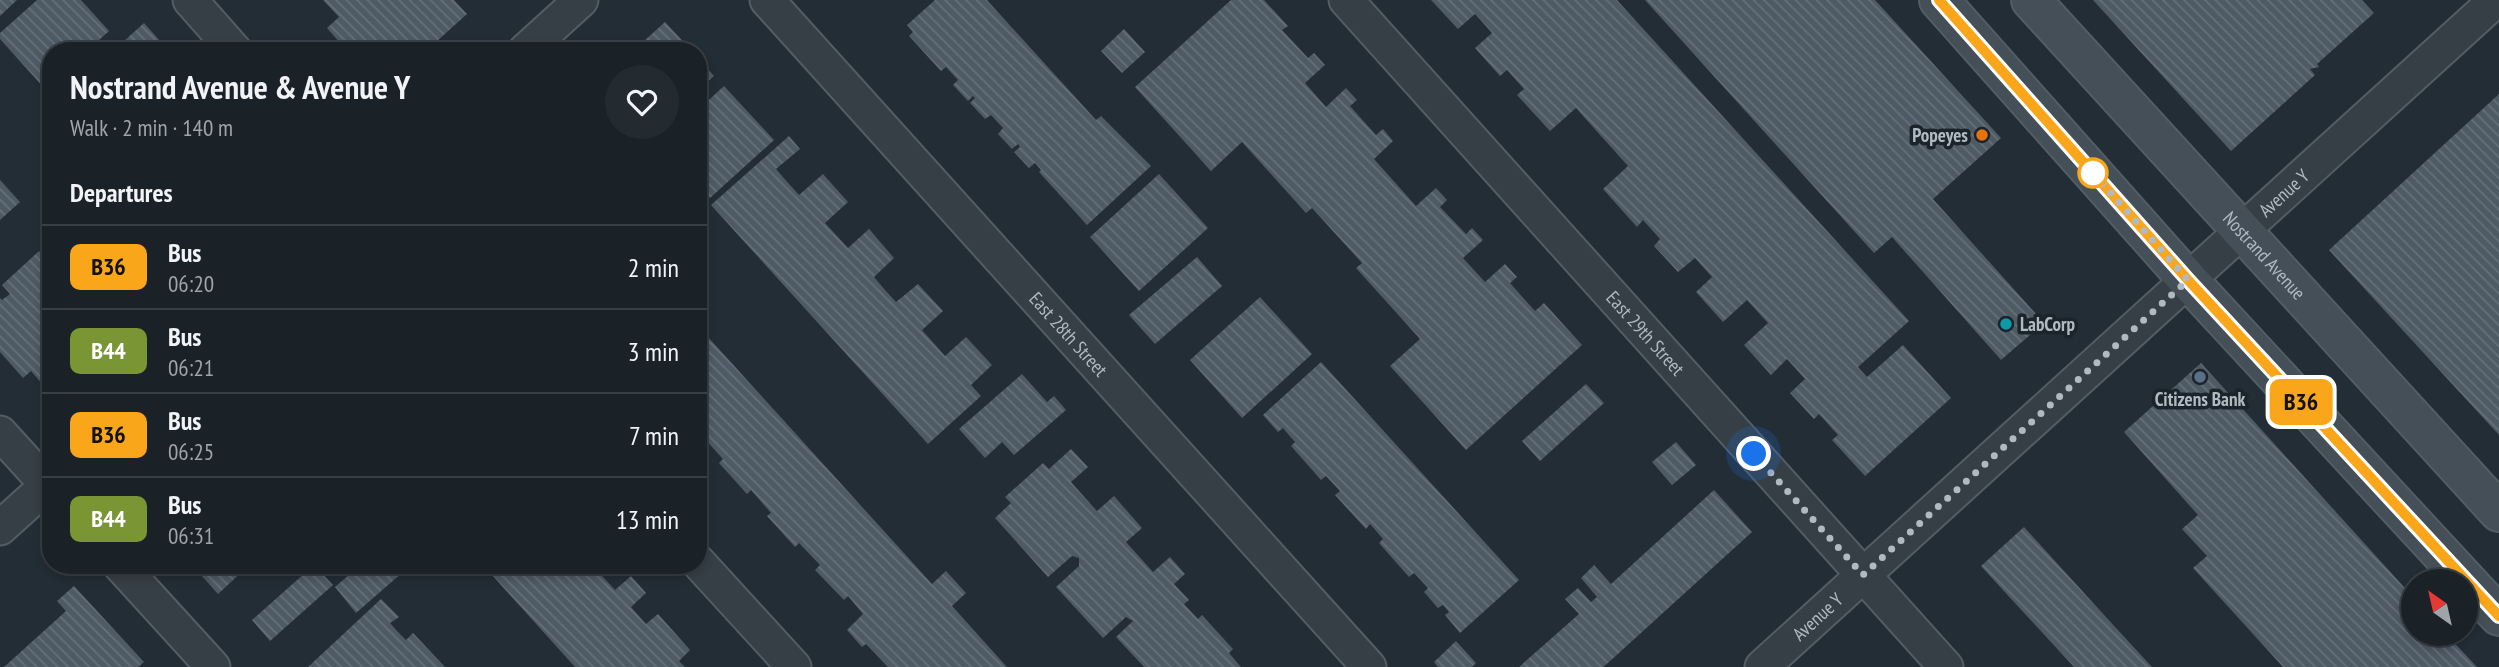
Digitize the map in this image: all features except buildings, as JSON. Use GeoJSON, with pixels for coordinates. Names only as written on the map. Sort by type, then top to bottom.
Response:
{"type":"FeatureCollection","features":[{"type":"Feature","properties":{"kind":"main road"},"geometry":{"type":"LineString","coordinates":[[1940,0],[2188,280],[2499,616]]}},
{"type":"Feature","properties":{"kind":"main road","name":"Nostrand Avenue"},"geometry":{"type":"LineString","coordinates":[[2031,0],[2499,512]]}},
{"type":"Feature","properties":{"kind":"street"},"geometry":{"type":"LineString","coordinates":[[190,0],[227,42]]}},
{"type":"Feature","properties":{"kind":"street"},"geometry":{"type":"LineString","coordinates":[[535,42],[581,0]]}},
{"type":"Feature","properties":{"kind":"street","name":"East 28th Street"},"geometry":{"type":"LineString","coordinates":[[767,0],[1369,667]]}},
{"type":"Feature","properties":{"kind":"street","name":"East 29th Street"},"geometry":{"type":"LineString","coordinates":[[1346,0],[1946,667]]}},
{"type":"Feature","properties":{"kind":"street","name":"Avenue Y"},"geometry":{"type":"LineString","coordinates":[[1762,667],[2496,0]]}},
{"type":"Feature","properties":{"kind":"street"},"geometry":{"type":"LineString","coordinates":[[0,433],[42,478]]}},
{"type":"Feature","properties":{"kind":"street"},"geometry":{"type":"LineString","coordinates":[[0,528],[42,491]]}},
{"type":"Feature","properties":{"kind":"street"},"geometry":{"type":"LineString","coordinates":[[707,572],[794,667]]}},
{"type":"Feature","properties":{"kind":"street"},"geometry":{"type":"LineString","coordinates":[[128,574],[213,667]]}},
{"type":"Feature","properties":{"kind":"bus line","name":"B36"},"geometry":{"type":"LineString","coordinates":[[1939,0],[2188,280],[2499,616]]}},
{"type":"Feature","properties":{"kind":"place","name":"Popeyes"},"geometry":{"type":"Point","coordinates":[1982,135]}},
{"type":"Feature","properties":{"kind":"place","name":"LabCorp"},"geometry":{"type":"Point","coordinates":[2006,324]}},
{"type":"Feature","properties":{"kind":"place","name":"Citizens Bank"},"geometry":{"type":"Point","coordinates":[2200,377]}},
{"type":"Feature","properties":{"kind":"route"},"geometry":{"type":"LineString","coordinates":[[1754,454],[1863,575],[2188,280],[2093,173]]}}]}
